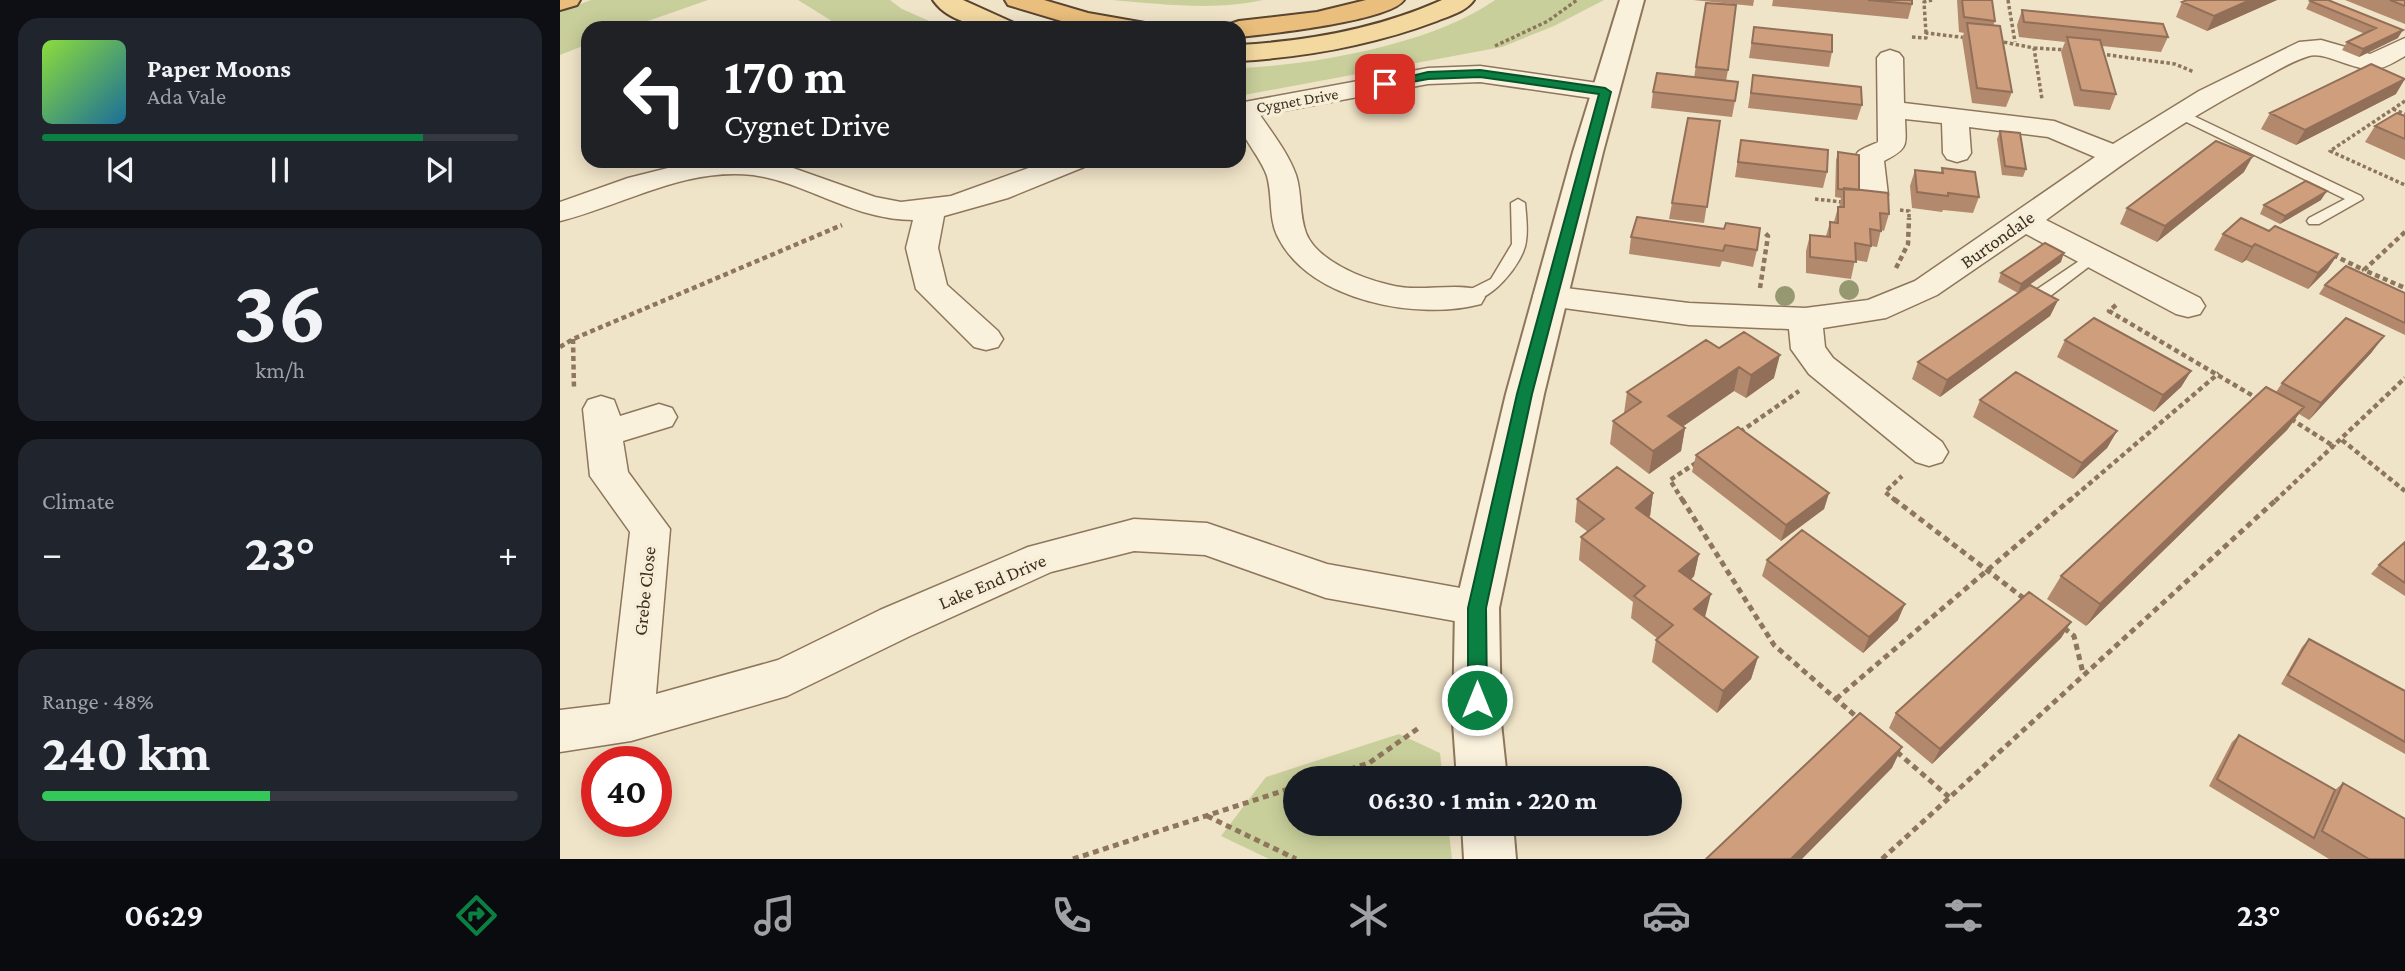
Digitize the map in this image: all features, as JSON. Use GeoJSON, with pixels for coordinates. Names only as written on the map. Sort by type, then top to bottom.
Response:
{"type":"FeatureCollection","features":[{"type":"Feature","properties":{"kind":"highway"},"geometry":{"type":"LineString","coordinates":[[560,3],[568,0]]}},
{"type":"Feature","properties":{"kind":"highway"},"geometry":{"type":"LineString","coordinates":[[1017,0],[1091,21]]}},
{"type":"Feature","properties":{"kind":"highway"},"geometry":{"type":"LineString","coordinates":[[1246,28],[1292,25],[1392,0]]}},
{"type":"Feature","properties":{"kind":"main road"},"geometry":{"type":"LineString","coordinates":[[945,0],[987,21]]}},
{"type":"Feature","properties":{"kind":"main road"},"geometry":{"type":"LineString","coordinates":[[1246,52],[1325,43],[1399,26],[1462,0]]}},
{"type":"Feature","properties":{"kind":"street"},"geometry":{"type":"LineString","coordinates":[[1481,766],[1477,723],[1477,608],[1549,296],[1632,0]]}},
{"type":"Feature","properties":{"kind":"street","name":"Burtondale"},"geometry":{"type":"LineString","coordinates":[[1549,296],[1689,314],[1756,317],[1807,334],[1926,288],[2025,221],[2114,155],[2179,113],[2308,47],[2374,62],[2405,46]]}},
{"type":"Feature","properties":{"kind":"street"},"geometry":{"type":"LineString","coordinates":[[1873,195],[1869,158],[1892,146],[1890,58]]}},
{"type":"Feature","properties":{"kind":"street","name":"Cygnet Drive"},"geometry":{"type":"LineString","coordinates":[[1246,109],[1428,76],[1480,74],[1605,92]]}},
{"type":"Feature","properties":{"kind":"street"},"geometry":{"type":"LineString","coordinates":[[1891,109],[2054,129],[2114,155]]}},
{"type":"Feature","properties":{"kind":"street"},"geometry":{"type":"LineString","coordinates":[[1955,117],[1957,153]]}},
{"type":"Feature","properties":{"kind":"street"},"geometry":{"type":"LineString","coordinates":[[1246,118],[1279,169],[1293,239],[1304,254],[1326,272],[1420,314],[1469,297]]}},
{"type":"Feature","properties":{"kind":"street"},"geometry":{"type":"LineString","coordinates":[[560,212],[687,168]]}},
{"type":"Feature","properties":{"kind":"street"},"geometry":{"type":"LineString","coordinates":[[754,168],[773,170],[881,208],[918,212],[963,201],[1055,168]]}},
{"type":"Feature","properties":{"kind":"street"},"geometry":{"type":"LineString","coordinates":[[931,208],[922,248],[932,289],[986,339]]}},
{"type":"Feature","properties":{"kind":"street"},"geometry":{"type":"LineString","coordinates":[[2025,221],[2188,306]]}},
{"type":"Feature","properties":{"kind":"street"},"geometry":{"type":"LineString","coordinates":[[1807,334],[1821,366],[1929,452]]}},
{"type":"Feature","properties":{"kind":"street","name":"Grebe Close"},"geometry":{"type":"LineString","coordinates":[[631,721],[650,528],[609,476],[603,422],[659,417]]}},
{"type":"Feature","properties":{"kind":"street","name":"Lake End Drive"},"geometry":{"type":"LineString","coordinates":[[560,731],[631,721],[787,677],[895,623],[1042,558],[1134,535],[1208,540],[1326,581],[1477,608]]}},
{"type":"Feature","properties":{"kind":"street"},"geometry":{"type":"LineString","coordinates":[[1488,836],[1490,859]]}},
{"type":"Feature","properties":{"kind":"lane"},"geometry":{"type":"LineString","coordinates":[[2179,113],[2356,199],[2314,221]]}},
{"type":"Feature","properties":{"kind":"lane"},"geometry":{"type":"LineString","coordinates":[[1469,297],[1497,282],[1520,244],[1518,203]]}},
{"type":"Feature","properties":{"kind":"lane"},"geometry":{"type":"LineString","coordinates":[[2039,296],[2094,256]]}},
{"type":"Feature","properties":{"kind":"path"},"geometry":{"type":"LineString","coordinates":[[1489,48],[1548,21],[1577,0]]}},
{"type":"Feature","properties":{"kind":"path"},"geometry":{"type":"LineString","coordinates":[[1890,58],[1891,36],[1926,38],[1924,2],[1932,0]]}},
{"type":"Feature","properties":{"kind":"path"},"geometry":{"type":"LineString","coordinates":[[2008,0],[2015,42]]}},
{"type":"Feature","properties":{"kind":"path"},"geometry":{"type":"LineString","coordinates":[[1926,33],[1977,38]]}},
{"type":"Feature","properties":{"kind":"path"},"geometry":{"type":"LineString","coordinates":[[1989,40],[2015,42],[2034,48],[2081,52]]}},
{"type":"Feature","properties":{"kind":"path"},"geometry":{"type":"LineString","coordinates":[[2032,127],[2030,107],[2043,98],[2034,48]]}},
{"type":"Feature","properties":{"kind":"path"},"geometry":{"type":"LineString","coordinates":[[2094,54],[2175,64],[2227,87]]}},
{"type":"Feature","properties":{"kind":"path"},"geometry":{"type":"LineString","coordinates":[[2405,101],[2330,151],[2405,185]]}},
{"type":"Feature","properties":{"kind":"path"},"geometry":{"type":"LineString","coordinates":[[2393,109],[2405,114]]}},
{"type":"Feature","properties":{"kind":"path"},"geometry":{"type":"LineString","coordinates":[[1873,195],[1875,205],[1909,211],[1908,244],[1894,273],[1926,288]]}},
{"type":"Feature","properties":{"kind":"path"},"geometry":{"type":"LineString","coordinates":[[560,347],[573,339],[881,208]]}},
{"type":"Feature","properties":{"kind":"path"},"geometry":{"type":"LineString","coordinates":[[1756,317],[1768,236],[1764,232]]}},
{"type":"Feature","properties":{"kind":"path"},"geometry":{"type":"LineString","coordinates":[[2405,232],[2364,270],[2405,288]]}},
{"type":"Feature","properties":{"kind":"path"},"geometry":{"type":"LineString","coordinates":[[2143,282],[2109,311],[2219,373],[2265,403]]}},
{"type":"Feature","properties":{"kind":"path"},"geometry":{"type":"LineString","coordinates":[[1737,434],[1803,388],[1777,365],[1807,334]]}},
{"type":"Feature","properties":{"kind":"path"},"geometry":{"type":"LineString","coordinates":[[1836,699],[2219,373]]}},
{"type":"Feature","properties":{"kind":"path"},"geometry":{"type":"LineString","coordinates":[[1882,859],[2335,447],[2405,379]]}},
{"type":"Feature","properties":{"kind":"path"},"geometry":{"type":"LineString","coordinates":[[2288,417],[2335,447]]}},
{"type":"Feature","properties":{"kind":"path"},"geometry":{"type":"LineString","coordinates":[[2342,440],[2405,491]]}},
{"type":"Feature","properties":{"kind":"path"},"geometry":{"type":"LineString","coordinates":[[1929,452],[1885,492],[2030,603]]}},
{"type":"Feature","properties":{"kind":"path"},"geometry":{"type":"LineString","coordinates":[[1704,457],[1670,480],[1774,645],[1867,726]]}},
{"type":"Feature","properties":{"kind":"path"},"geometry":{"type":"LineString","coordinates":[[2063,627],[2074,636],[2083,674]]}},
{"type":"Feature","properties":{"kind":"path"},"geometry":{"type":"LineString","coordinates":[[1360,766],[1369,763],[1420,726]]}},
{"type":"Feature","properties":{"kind":"path"},"geometry":{"type":"LineString","coordinates":[[1888,744],[1949,797]]}},
{"type":"Feature","properties":{"kind":"path"},"geometry":{"type":"LineString","coordinates":[[1073,859],[1283,791]]}},
{"type":"Feature","properties":{"kind":"path"},"geometry":{"type":"LineString","coordinates":[[1206,816],[1296,859]]}},
{"type":"Feature","properties":{"kind":"green space"},"geometry":{"type":"Polygon","coordinates":[[[591,0],[708,0],[648,21],[581,21],[581,47],[560,55],[560,12],[591,0]]]}},
{"type":"Feature","properties":{"kind":"green space"},"geometry":{"type":"Polygon","coordinates":[[[798,0],[890,0],[902,9],[929,21],[832,21],[798,0]]]}},
{"type":"Feature","properties":{"kind":"green space"},"geometry":{"type":"Polygon","coordinates":[[[1112,0],[1263,0],[1207,6],[1112,0]]]}},
{"type":"Feature","properties":{"kind":"green space"},"geometry":{"type":"Polygon","coordinates":[[[1495,0],[1604,0],[1554,26],[1502,47],[1246,95],[1246,68],[1337,57],[1372,49],[1439,29],[1495,0]]]}},
{"type":"Feature","properties":{"kind":"green space"},"geometry":{"type":"Polygon","coordinates":[[[1399,734],[1440,753],[1442,766],[1300,766],[1399,734]]]}},
{"type":"Feature","properties":{"kind":"green space"},"geometry":{"type":"Polygon","coordinates":[[[1283,772],[1283,836],[1449,836],[1452,859],[1269,859],[1221,836],[1266,777],[1283,772]]]}},
{"type":"Feature","properties":{"kind":"building"},"geometry":{"type":"Polygon","coordinates":[[[1868,0],[1912,0],[1912,4],[1868,0]]]}},
{"type":"Feature","properties":{"kind":"building"},"geometry":{"type":"Polygon","coordinates":[[[1962,0],[1992,0],[1995,21],[1964,17],[1962,0]]]}},
{"type":"Feature","properties":{"kind":"building"},"geometry":{"type":"Polygon","coordinates":[[[2250,0],[2214,16],[2182,2],[2250,0]]]}},
{"type":"Feature","properties":{"kind":"building"},"geometry":{"type":"Polygon","coordinates":[[[2328,0],[2403,30],[2363,49],[2347,42],[2376,28],[2310,1],[2328,0]]]}},
{"type":"Feature","properties":{"kind":"building"},"geometry":{"type":"Polygon","coordinates":[[[2390,0],[2405,0],[2405,6],[2390,0]]]}},
{"type":"Feature","properties":{"kind":"building"},"geometry":{"type":"Polygon","coordinates":[[[1706,3],[1736,5],[1728,70],[1696,67],[1706,3]]]}},
{"type":"Feature","properties":{"kind":"building"},"geometry":{"type":"Polygon","coordinates":[[[2022,10],[2163,24],[2168,37],[2024,22],[2022,10]]]}},
{"type":"Feature","properties":{"kind":"building"},"geometry":{"type":"Polygon","coordinates":[[[1967,23],[2000,26],[2012,92],[1977,88],[1967,23]]]}},
{"type":"Feature","properties":{"kind":"building"},"geometry":{"type":"Polygon","coordinates":[[[1754,27],[1832,35],[1832,52],[1752,43],[1754,27]]]}},
{"type":"Feature","properties":{"kind":"building"},"geometry":{"type":"Polygon","coordinates":[[[2067,37],[2100,40],[2116,94],[2081,90],[2067,37]]]}},
{"type":"Feature","properties":{"kind":"building"},"geometry":{"type":"Polygon","coordinates":[[[2371,64],[2405,79],[2305,130],[2270,113],[2371,64]]]}},
{"type":"Feature","properties":{"kind":"building"},"geometry":{"type":"Polygon","coordinates":[[[1657,73],[1738,82],[1735,101],[1653,92],[1657,73]]]}},
{"type":"Feature","properties":{"kind":"building"},"geometry":{"type":"Polygon","coordinates":[[[1753,75],[1861,87],[1862,105],[1751,93],[1753,75]]]}},
{"type":"Feature","properties":{"kind":"building"},"geometry":{"type":"Polygon","coordinates":[[[2397,113],[2405,116],[2405,139],[2375,126],[2397,113]]]}},
{"type":"Feature","properties":{"kind":"building"},"geometry":{"type":"Polygon","coordinates":[[[1688,118],[1720,121],[1707,207],[1672,203],[1688,118]]]}},
{"type":"Feature","properties":{"kind":"building"},"geometry":{"type":"Polygon","coordinates":[[[2000,131],[2020,133],[2026,169],[2005,166],[2000,131]]]}},
{"type":"Feature","properties":{"kind":"building"},"geometry":{"type":"Polygon","coordinates":[[[1741,140],[1828,150],[1827,172],[1738,162],[1741,140]]]}},
{"type":"Feature","properties":{"kind":"building"},"geometry":{"type":"Polygon","coordinates":[[[2216,141],[2253,156],[2165,226],[2127,208],[2216,141]]]}},
{"type":"Feature","properties":{"kind":"building"},"geometry":{"type":"Polygon","coordinates":[[[1838,152],[1859,155],[1859,190],[1838,189],[1838,152]]]}},
{"type":"Feature","properties":{"kind":"building"},"geometry":{"type":"Polygon","coordinates":[[[1942,168],[1975,172],[1979,197],[1917,192],[1915,170],[1943,173],[1942,168]]]}},
{"type":"Feature","properties":{"kind":"building"},"geometry":{"type":"Polygon","coordinates":[[[2306,181],[2327,191],[2285,216],[2264,205],[2306,181]]]}},
{"type":"Feature","properties":{"kind":"building"},"geometry":{"type":"Polygon","coordinates":[[[1844,188],[1888,193],[1889,214],[1880,213],[1881,231],[1870,229],[1871,246],[1855,243],[1856,262],[1810,257],[1810,235],[1830,237],[1830,222],[1838,223],[1838,207],[1844,207],[1844,188]]]}},
{"type":"Feature","properties":{"kind":"building"},"geometry":{"type":"Polygon","coordinates":[[[1637,217],[1724,229],[1726,223],[1760,228],[1757,250],[1725,245],[1723,251],[1631,237],[1637,217]]]}},
{"type":"Feature","properties":{"kind":"building"},"geometry":{"type":"Polygon","coordinates":[[[2241,218],[2269,231],[2275,226],[2338,254],[2318,273],[2255,244],[2252,247],[2223,234],[2241,218]]]}},
{"type":"Feature","properties":{"kind":"building"},"geometry":{"type":"Polygon","coordinates":[[[2045,243],[2064,253],[2021,284],[2001,273],[2045,243]]]}},
{"type":"Feature","properties":{"kind":"building"},"geometry":{"type":"Polygon","coordinates":[[[2346,266],[2405,293],[2405,323],[2325,285],[2346,266]]]}},
{"type":"Feature","properties":{"kind":"building"},"geometry":{"type":"Polygon","coordinates":[[[2030,285],[2058,300],[1947,380],[1918,362],[2030,285]]]}},
{"type":"Feature","properties":{"kind":"building"},"geometry":{"type":"Polygon","coordinates":[[[2094,318],[2191,371],[2163,395],[2065,340],[2094,318]]]}},
{"type":"Feature","properties":{"kind":"building"},"geometry":{"type":"Polygon","coordinates":[[[2346,318],[2384,336],[2321,403],[2282,383],[2346,318]]]}},
{"type":"Feature","properties":{"kind":"building"},"geometry":{"type":"Polygon","coordinates":[[[1744,332],[1780,355],[1751,375],[1739,367],[1668,416],[1685,428],[1653,451],[1613,421],[1641,402],[1627,392],[1706,340],[1719,348],[1744,332]]]}},
{"type":"Feature","properties":{"kind":"building"},"geometry":{"type":"Polygon","coordinates":[[[2016,372],[2117,431],[2082,463],[1980,400],[2016,372]]]}},
{"type":"Feature","properties":{"kind":"building"},"geometry":{"type":"Polygon","coordinates":[[[2266,387],[2304,407],[2100,604],[2061,576],[2266,387]]]}},
{"type":"Feature","properties":{"kind":"building"},"geometry":{"type":"Polygon","coordinates":[[[1738,427],[1829,493],[1786,525],[1696,455],[1738,427]]]}},
{"type":"Feature","properties":{"kind":"building"},"geometry":{"type":"Polygon","coordinates":[[[1617,467],[1653,493],[1636,508],[1699,554],[1679,571],[1711,594],[1694,609],[1758,657],[1723,691],[1656,640],[1673,625],[1634,596],[1645,586],[1581,537],[1604,519],[1577,499],[1617,467]]]}},
{"type":"Feature","properties":{"kind":"building"},"geometry":{"type":"Polygon","coordinates":[[[1802,530],[1905,604],[1869,637],[1767,560],[1802,530]]]}},
{"type":"Feature","properties":{"kind":"building"},"geometry":{"type":"Polygon","coordinates":[[[2405,542],[2405,583],[2379,565],[2405,542]]]}},
{"type":"Feature","properties":{"kind":"building"},"geometry":{"type":"Polygon","coordinates":[[[2029,592],[2071,622],[1940,749],[1896,713],[2029,592]]]}},
{"type":"Feature","properties":{"kind":"building"},"geometry":{"type":"Polygon","coordinates":[[[2309,639],[2405,691],[2405,742],[2288,675],[2309,639]]]}},
{"type":"Feature","properties":{"kind":"building"},"geometry":{"type":"Polygon","coordinates":[[[1860,713],[1902,747],[1791,859],[1706,859],[1860,713]]]}},
{"type":"Feature","properties":{"kind":"building"},"geometry":{"type":"Polygon","coordinates":[[[2239,735],[2335,790],[2314,838],[2217,779],[2239,735]]]}},
{"type":"Feature","properties":{"kind":"building"},"geometry":{"type":"Polygon","coordinates":[[[2343,783],[2405,819],[2405,859],[2369,859],[2322,831],[2343,783]]]}},
{"type":"Feature","properties":{"kind":"route"},"geometry":{"type":"LineString","coordinates":[[1385,84],[1428,76],[1480,74],[1605,92],[1549,296],[1477,608],[1477,700]]}}]}
